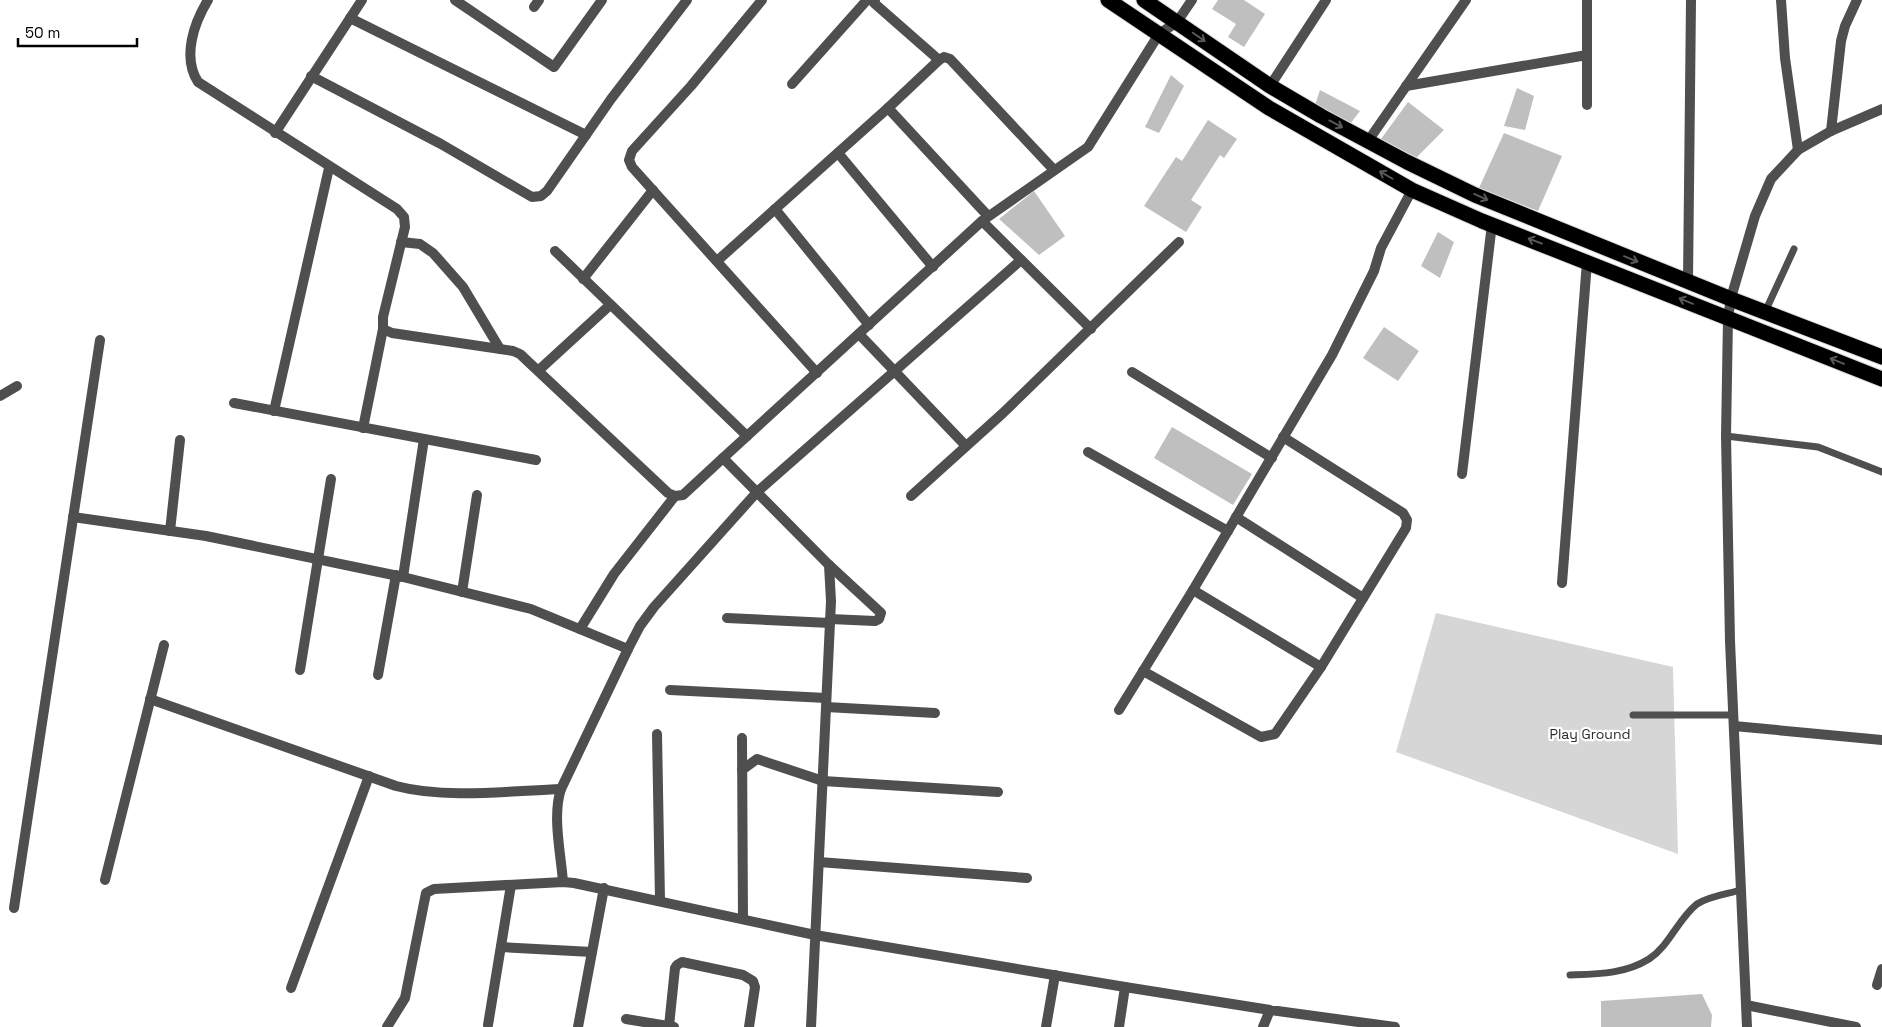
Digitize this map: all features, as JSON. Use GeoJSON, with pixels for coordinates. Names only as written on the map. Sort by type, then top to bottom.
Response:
{"type":"FeatureCollection","features":[{"type":"Feature","properties":{"kind":"highway"},"geometry":{"type":"LineString","coordinates":[[1108,0],[1268,108],[1412,190],[1492,224],[1882,379]]}},
{"type":"Feature","properties":{"kind":"highway"},"geometry":{"type":"LineString","coordinates":[[1144,0],[1270,86],[1368,141],[1474,195],[1882,357]]}},
{"type":"Feature","properties":{"kind":"street"},"geometry":{"type":"LineString","coordinates":[[208,0],[198,18],[192,41],[192,74],[198,82],[329,168],[398,210],[404,217],[405,227],[383,318],[383,329],[363,428]]}},
{"type":"Feature","properties":{"kind":"street"},"geometry":{"type":"LineString","coordinates":[[275,133],[362,0]]}},
{"type":"Feature","properties":{"kind":"street"},"geometry":{"type":"LineString","coordinates":[[455,0],[554,67],[602,0]]}},
{"type":"Feature","properties":{"kind":"street"},"geometry":{"type":"LineString","coordinates":[[312,76],[441,144],[532,197],[541,196],[547,191],[586,135],[687,0]]}},
{"type":"Feature","properties":{"kind":"street"},"geometry":{"type":"LineString","coordinates":[[762,0],[691,86],[632,151],[629,160],[632,167],[817,372]]}},
{"type":"Feature","properties":{"kind":"street"},"geometry":{"type":"LineString","coordinates":[[792,84],[867,0]]}},
{"type":"Feature","properties":{"kind":"street"},"geometry":{"type":"LineString","coordinates":[[875,0],[874,4],[939,60]]}},
{"type":"Feature","properties":{"kind":"street"},"geometry":{"type":"LineString","coordinates":[[383,329],[392,333],[500,349],[520,354],[668,492],[675,496],[683,495],[985,219],[1088,147],[1159,34],[1177,22],[1192,0]]}},
{"type":"Feature","properties":{"kind":"street"},"geometry":{"type":"LineString","coordinates":[[1270,86],[1326,0]]}},
{"type":"Feature","properties":{"kind":"street"},"geometry":{"type":"LineString","coordinates":[[1368,141],[1466,0]]}},
{"type":"Feature","properties":{"kind":"street"},"geometry":{"type":"LineString","coordinates":[[1587,0],[1587,105]]}},
{"type":"Feature","properties":{"kind":"street"},"geometry":{"type":"LineString","coordinates":[[1688,281],[1691,0]]}},
{"type":"Feature","properties":{"kind":"street"},"geometry":{"type":"LineString","coordinates":[[1780,0],[1798,150]]}},
{"type":"Feature","properties":{"kind":"street"},"geometry":{"type":"LineString","coordinates":[[1831,131],[1841,41],[1845,26],[1858,0]]}},
{"type":"Feature","properties":{"kind":"street"},"geometry":{"type":"LineString","coordinates":[[350,18],[586,135]]}},
{"type":"Feature","properties":{"kind":"street"},"geometry":{"type":"LineString","coordinates":[[1406,86],[1587,55]]}},
{"type":"Feature","properties":{"kind":"street"},"geometry":{"type":"LineString","coordinates":[[717,261],[944,57],[950,59],[1054,170]]}},
{"type":"Feature","properties":{"kind":"street"},"geometry":{"type":"LineString","coordinates":[[888,108],[1021,260],[1091,329]]}},
{"type":"Feature","properties":{"kind":"street"},"geometry":{"type":"LineString","coordinates":[[1748,1027],[1730,641],[1726,436],[1728,318],[1731,298],[1755,216],[1771,179],[1798,150],[1831,131],[1882,109]]}},
{"type":"Feature","properties":{"kind":"street"},"geometry":{"type":"LineString","coordinates":[[838,153],[933,267]]}},
{"type":"Feature","properties":{"kind":"street"},"geometry":{"type":"LineString","coordinates":[[274,411],[329,168]]}},
{"type":"Feature","properties":{"kind":"street"},"geometry":{"type":"LineString","coordinates":[[584,279],[653,190]]}},
{"type":"Feature","properties":{"kind":"street"},"geometry":{"type":"LineString","coordinates":[[1118,710],[1193,590],[1332,355],[1372,276],[1381,248],[1412,190]]}},
{"type":"Feature","properties":{"kind":"street"},"geometry":{"type":"LineString","coordinates":[[775,209],[869,325]]}},
{"type":"Feature","properties":{"kind":"street"},"geometry":{"type":"LineString","coordinates":[[1462,474],[1492,224]]}},
{"type":"Feature","properties":{"kind":"street"},"geometry":{"type":"LineString","coordinates":[[401,242],[420,244],[433,253],[463,287],[500,349]]}},
{"type":"Feature","properties":{"kind":"street"},"geometry":{"type":"LineString","coordinates":[[911,496],[1091,329],[1179,242]]}},
{"type":"Feature","properties":{"kind":"street"},"geometry":{"type":"LineString","coordinates":[[555,252],[747,436]]}},
{"type":"Feature","properties":{"kind":"street"},"geometry":{"type":"LineString","coordinates":[[563,882],[557,812],[558,798],[628,649],[640,626],[654,606],[756,492],[1021,260]]}},
{"type":"Feature","properties":{"kind":"street"},"geometry":{"type":"LineString","coordinates":[[1562,584],[1587,262]]}},
{"type":"Feature","properties":{"kind":"street"},"geometry":{"type":"LineString","coordinates":[[538,370],[610,304]]}},
{"type":"Feature","properties":{"kind":"street"},"geometry":{"type":"LineString","coordinates":[[859,334],[966,446]]}},
{"type":"Feature","properties":{"kind":"street"},"geometry":{"type":"LineString","coordinates":[[14,908],[100,340]]}},
{"type":"Feature","properties":{"kind":"street"},"geometry":{"type":"LineString","coordinates":[[1132,372],[1272,458]]}},
{"type":"Feature","properties":{"kind":"street"},"geometry":{"type":"LineString","coordinates":[[0,396],[17,386]]}},
{"type":"Feature","properties":{"kind":"street"},"geometry":{"type":"LineString","coordinates":[[234,403],[536,460]]}},
{"type":"Feature","properties":{"kind":"street"},"geometry":{"type":"LineString","coordinates":[[1143,671],[1261,737],[1269,737],[1275,734],[1321,666],[1406,528],[1407,520],[1403,513],[1283,437]]}},
{"type":"Feature","properties":{"kind":"street"},"geometry":{"type":"LineString","coordinates":[[378,675],[399,576],[424,439]]}},
{"type":"Feature","properties":{"kind":"street"},"geometry":{"type":"LineString","coordinates":[[170,531],[180,440]]}},
{"type":"Feature","properties":{"kind":"street"},"geometry":{"type":"LineString","coordinates":[[1088,452],[1228,531]]}},
{"type":"Feature","properties":{"kind":"street"},"geometry":{"type":"LineString","coordinates":[[723,458],[829,565],[881,613],[879,619],[875,621],[727,618]]}},
{"type":"Feature","properties":{"kind":"street"},"geometry":{"type":"LineString","coordinates":[[300,670],[331,480]]}},
{"type":"Feature","properties":{"kind":"street"},"geometry":{"type":"LineString","coordinates":[[462,592],[477,495]]}},
{"type":"Feature","properties":{"kind":"street"},"geometry":{"type":"LineString","coordinates":[[580,629],[614,574],[675,496]]}},
{"type":"Feature","properties":{"kind":"street"},"geometry":{"type":"LineString","coordinates":[[73,517],[170,531],[318,558],[399,576],[532,609],[628,649]]}},
{"type":"Feature","properties":{"kind":"street"},"geometry":{"type":"LineString","coordinates":[[1236,517],[1363,598]]}},
{"type":"Feature","properties":{"kind":"street"},"geometry":{"type":"LineString","coordinates":[[811,1027],[830,621],[829,565]]}},
{"type":"Feature","properties":{"kind":"street"},"geometry":{"type":"LineString","coordinates":[[1193,590],[1321,666]]}},
{"type":"Feature","properties":{"kind":"street"},"geometry":{"type":"LineString","coordinates":[[105,880],[164,645]]}},
{"type":"Feature","properties":{"kind":"street"},"geometry":{"type":"LineString","coordinates":[[670,690],[935,713]]}},
{"type":"Feature","properties":{"kind":"street"},"geometry":{"type":"LineString","coordinates":[[150,699],[396,786],[434,792],[561,789]]}},
{"type":"Feature","properties":{"kind":"street"},"geometry":{"type":"LineString","coordinates":[[1734,726],[1882,740]]}},
{"type":"Feature","properties":{"kind":"street"},"geometry":{"type":"LineString","coordinates":[[657,734],[660,900]]}},
{"type":"Feature","properties":{"kind":"street"},"geometry":{"type":"LineString","coordinates":[[742,738],[743,919]]}},
{"type":"Feature","properties":{"kind":"street"},"geometry":{"type":"LineString","coordinates":[[742,770],[757,759],[822,781],[998,792]]}},
{"type":"Feature","properties":{"kind":"street"},"geometry":{"type":"LineString","coordinates":[[291,988],[369,776]]}},
{"type":"Feature","properties":{"kind":"street"},"geometry":{"type":"LineString","coordinates":[[819,862],[1027,878]]}},
{"type":"Feature","properties":{"kind":"street"},"geometry":{"type":"LineString","coordinates":[[387,1027],[405,998],[426,893],[434,889],[563,882],[604,888],[815,935],[1347,1024],[1395,1027]]}},
{"type":"Feature","properties":{"kind":"street"},"geometry":{"type":"LineString","coordinates":[[488,1025],[511,885]]}},
{"type":"Feature","properties":{"kind":"street"},"geometry":{"type":"LineString","coordinates":[[578,1027],[604,888]]}},
{"type":"Feature","properties":{"kind":"street"},"geometry":{"type":"LineString","coordinates":[[501,946],[592,952]]}},
{"type":"Feature","properties":{"kind":"street"},"geometry":{"type":"LineString","coordinates":[[626,1019],[667,1026],[675,968],[677,964],[682,962],[743,975],[753,981],[754,987],[749,1027]]}},
{"type":"Feature","properties":{"kind":"street"},"geometry":{"type":"LineString","coordinates":[[1877,985],[1882,969]]}},
{"type":"Feature","properties":{"kind":"street"},"geometry":{"type":"LineString","coordinates":[[1046,1027],[1055,975]]}},
{"type":"Feature","properties":{"kind":"street"},"geometry":{"type":"LineString","coordinates":[[1119,1027],[1125,987]]}},
{"type":"Feature","properties":{"kind":"street"},"geometry":{"type":"LineString","coordinates":[[1746,1005],[1856,1027]]}},
{"type":"Feature","properties":{"kind":"street"},"geometry":{"type":"LineString","coordinates":[[1263,1027],[1270,1010]]}},
{"type":"Feature","properties":{"kind":"lane"},"geometry":{"type":"LineString","coordinates":[[1765,312],[1794,249]]}},
{"type":"Feature","properties":{"kind":"lane"},"geometry":{"type":"LineString","coordinates":[[1726,436],[1818,447],[1882,472]]}},
{"type":"Feature","properties":{"kind":"lane"},"geometry":{"type":"LineString","coordinates":[[1633,714],[1733,715]]}},
{"type":"Feature","properties":{"kind":"lane"},"geometry":{"type":"LineString","coordinates":[[1570,975],[1613,973],[1633,967],[1648,959],[1659,950],[1690,910],[1697,904],[1741,890]]}},
{"type":"Feature","properties":{"kind":"green space","name":"Play Ground"},"geometry":{"type":"Polygon","coordinates":[[[1436,613],[1673,667],[1678,854],[1396,752],[1436,613]]]}},
{"type":"Feature","properties":{"kind":"building"},"geometry":{"type":"Polygon","coordinates":[[[1218,0],[1244,0],[1265,14],[1244,47],[1228,37],[1236,24],[1212,9],[1218,0]]]}},
{"type":"Feature","properties":{"kind":"building"},"geometry":{"type":"Polygon","coordinates":[[[1171,75],[1184,86],[1159,133],[1145,127],[1171,75]]]}},
{"type":"Feature","properties":{"kind":"building"},"geometry":{"type":"Polygon","coordinates":[[[1517,88],[1534,96],[1525,130],[1504,126],[1517,88]]]}},
{"type":"Feature","properties":{"kind":"building"},"geometry":{"type":"Polygon","coordinates":[[[1320,90],[1360,111],[1350,124],[1315,105],[1320,90]]]}},
{"type":"Feature","properties":{"kind":"building"},"geometry":{"type":"Polygon","coordinates":[[[1408,102],[1444,130],[1415,159],[1381,139],[1408,102]]]}},
{"type":"Feature","properties":{"kind":"building"},"geometry":{"type":"Polygon","coordinates":[[[1208,120],[1237,139],[1224,158],[1220,155],[1191,200],[1202,207],[1186,232],[1144,206],[1176,157],[1182,161],[1208,120]]]}},
{"type":"Feature","properties":{"kind":"building"},"geometry":{"type":"Polygon","coordinates":[[[1504,133],[1562,156],[1538,211],[1479,188],[1504,133]]]}},
{"type":"Feature","properties":{"kind":"building"},"geometry":{"type":"Polygon","coordinates":[[[1034,191],[1065,236],[1039,255],[999,219],[1034,191]]]}},
{"type":"Feature","properties":{"kind":"building"},"geometry":{"type":"Polygon","coordinates":[[[1438,232],[1454,242],[1440,278],[1421,266],[1438,232]]]}},
{"type":"Feature","properties":{"kind":"building"},"geometry":{"type":"Polygon","coordinates":[[[1384,327],[1419,351],[1398,381],[1363,358],[1384,327]]]}},
{"type":"Feature","properties":{"kind":"building"},"geometry":{"type":"Polygon","coordinates":[[[1172,427],[1252,474],[1233,505],[1154,458],[1172,427]]]}},
{"type":"Feature","properties":{"kind":"building"},"geometry":{"type":"Polygon","coordinates":[[[1702,994],[1712,1015],[1711,1027],[1601,1027],[1601,1001],[1702,994]]]}}]}
